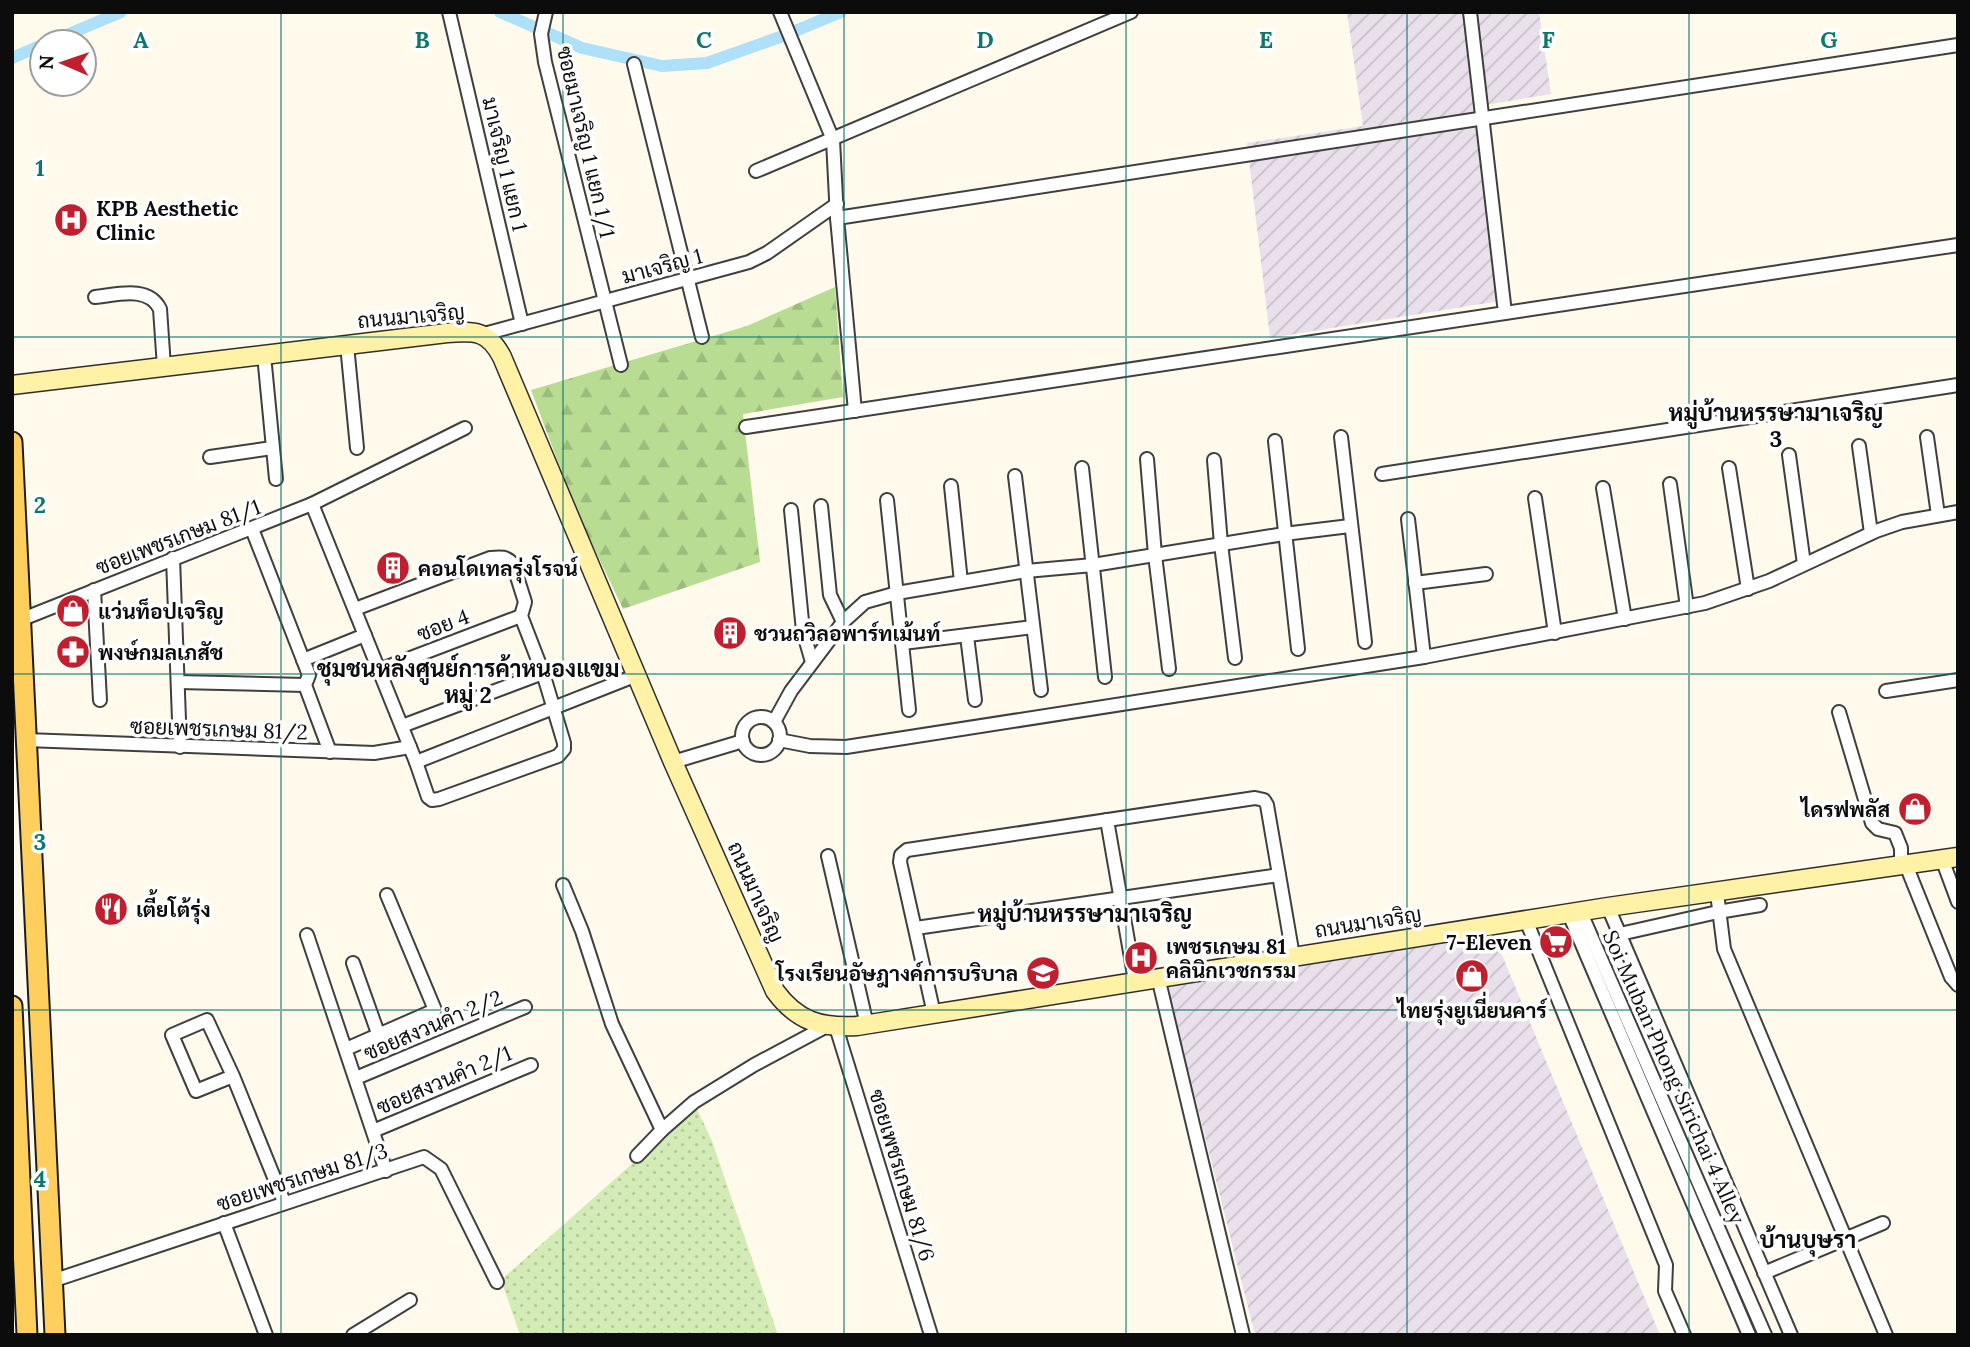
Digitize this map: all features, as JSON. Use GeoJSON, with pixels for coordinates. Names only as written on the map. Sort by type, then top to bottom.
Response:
{"type":"FeatureCollection","features":[{"type":"Feature","properties":{"kind":"main road","name":"ถนนมาเจริญ"},"geometry":{"type":"LineString","coordinates":[[12,385],[447,333],[484,334],[495,344],[502,357],[673,762],[775,991],[786,1007],[801,1017],[831,1027],[867,1025],[1526,920],[1950,858]]}},
{"type":"Feature","properties":{"kind":"main road"},"geometry":{"type":"LineString","coordinates":[[12,442],[55,1335]]}},
{"type":"Feature","properties":{"kind":"main road"},"geometry":{"type":"LineString","coordinates":[[12,1006],[14,1106],[27,1335]]}},
{"type":"Feature","properties":{"kind":"street","name":"มาเจริญ 1 แยก 1"},"geometry":{"type":"LineString","coordinates":[[449,12],[523,324]]}},
{"type":"Feature","properties":{"kind":"street"},"geometry":{"type":"LineString","coordinates":[[757,171],[1131,12]]}},
{"type":"Feature","properties":{"kind":"street"},"geometry":{"type":"LineString","coordinates":[[1470,12],[1505,313]]}},
{"type":"Feature","properties":{"kind":"street","name":"ซอยมาเจริญ 1 แยก 1/1"},"geometry":{"type":"LineString","coordinates":[[546,13],[542,32],[545,62],[621,365]]}},
{"type":"Feature","properties":{"kind":"street"},"geometry":{"type":"LineString","coordinates":[[781,15],[833,140],[837,218],[855,411]]}},
{"type":"Feature","properties":{"kind":"street"},"geometry":{"type":"LineString","coordinates":[[837,218],[1958,45]]}},
{"type":"Feature","properties":{"kind":"street"},"geometry":{"type":"LineString","coordinates":[[634,64],[702,337]]}},
{"type":"Feature","properties":{"kind":"street","name":"มาเจริญ 1"},"geometry":{"type":"LineString","coordinates":[[484,334],[749,262],[767,253],[837,204]]}},
{"type":"Feature","properties":{"kind":"street"},"geometry":{"type":"LineString","coordinates":[[746,428],[1958,245]]}},
{"type":"Feature","properties":{"kind":"street"},"geometry":{"type":"LineString","coordinates":[[95,297],[135,293],[148,296],[156,303],[159,309],[164,367]]}},
{"type":"Feature","properties":{"kind":"street"},"geometry":{"type":"LineString","coordinates":[[347,345],[357,448]]}},
{"type":"Feature","properties":{"kind":"street"},"geometry":{"type":"LineString","coordinates":[[264,355],[276,480]]}},
{"type":"Feature","properties":{"kind":"street"},"geometry":{"type":"LineString","coordinates":[[1382,474],[1958,385]]}},
{"type":"Feature","properties":{"kind":"street","name":"ซอยเพชรเกษม 81/1"},"geometry":{"type":"LineString","coordinates":[[20,620],[312,504],[465,428]]}},
{"type":"Feature","properties":{"kind":"street"},"geometry":{"type":"LineString","coordinates":[[1340,437],[1365,642]]}},
{"type":"Feature","properties":{"kind":"street"},"geometry":{"type":"LineString","coordinates":[[1927,437],[1938,516]]}},
{"type":"Feature","properties":{"kind":"street"},"geometry":{"type":"LineString","coordinates":[[1275,441],[1298,649]]}},
{"type":"Feature","properties":{"kind":"street"},"geometry":{"type":"LineString","coordinates":[[1858,446],[1871,533]]}},
{"type":"Feature","properties":{"kind":"street"},"geometry":{"type":"LineString","coordinates":[[210,457],[272,448]]}},
{"type":"Feature","properties":{"kind":"street"},"geometry":{"type":"LineString","coordinates":[[1788,455],[1804,564]]}},
{"type":"Feature","properties":{"kind":"street"},"geometry":{"type":"LineString","coordinates":[[1147,459],[1169,669]]}},
{"type":"Feature","properties":{"kind":"street"},"geometry":{"type":"LineString","coordinates":[[1214,460],[1235,658]]}},
{"type":"Feature","properties":{"kind":"street"},"geometry":{"type":"LineString","coordinates":[[1082,468],[1105,677]]}},
{"type":"Feature","properties":{"kind":"street"},"geometry":{"type":"LineString","coordinates":[[1729,468],[1748,589]]}},
{"type":"Feature","properties":{"kind":"street"},"geometry":{"type":"LineString","coordinates":[[1015,475],[1041,691]]}},
{"type":"Feature","properties":{"kind":"street"},"geometry":{"type":"LineString","coordinates":[[1670,484],[1687,607]]}},
{"type":"Feature","properties":{"kind":"street"},"geometry":{"type":"LineString","coordinates":[[951,486],[961,582]]}},
{"type":"Feature","properties":{"kind":"street"},"geometry":{"type":"LineString","coordinates":[[1603,488],[1625,619]]}},
{"type":"Feature","properties":{"kind":"street"},"geometry":{"type":"LineString","coordinates":[[1535,498],[1555,633]]}},
{"type":"Feature","properties":{"kind":"street"},"geometry":{"type":"LineString","coordinates":[[887,500],[909,710]]}},
{"type":"Feature","properties":{"kind":"street"},"geometry":{"type":"LineString","coordinates":[[312,504],[428,796],[432,800],[558,756],[564,749],[554,707],[521,616],[525,602],[513,564],[504,557],[489,558],[355,609]]}},
{"type":"Feature","properties":{"kind":"street"},"geometry":{"type":"LineString","coordinates":[[821,506],[830,595],[843,622]]}},
{"type":"Feature","properties":{"kind":"street"},"geometry":{"type":"LineString","coordinates":[[791,510],[803,631],[812,662]]}},
{"type":"Feature","properties":{"kind":"street"},"geometry":{"type":"LineString","coordinates":[[779,740],[810,746],[846,747],[1424,657],[1555,633],[1687,607],[1748,589],[1871,533],[1902,522],[1958,512]]}},
{"type":"Feature","properties":{"kind":"street"},"geometry":{"type":"LineString","coordinates":[[1408,519],[1424,657]]}},
{"type":"Feature","properties":{"kind":"street"},"geometry":{"type":"LineString","coordinates":[[774,722],[791,691],[812,662],[843,622],[865,603],[897,593],[1026,571],[1093,565],[1350,526]]}},
{"type":"Feature","properties":{"kind":"street"},"geometry":{"type":"LineString","coordinates":[[252,529],[309,675],[305,685],[330,752]]}},
{"type":"Feature","properties":{"kind":"street"},"geometry":{"type":"LineString","coordinates":[[173,558],[180,747]]}},
{"type":"Feature","properties":{"kind":"street"},"geometry":{"type":"LineString","coordinates":[[1415,583],[1486,574]]}},
{"type":"Feature","properties":{"kind":"street"},"geometry":{"type":"LineString","coordinates":[[94,590],[100,700]]}},
{"type":"Feature","properties":{"kind":"street","name":"ซอย 4"},"geometry":{"type":"LineString","coordinates":[[379,670],[521,616]]}},
{"type":"Feature","properties":{"kind":"street"},"geometry":{"type":"LineString","coordinates":[[903,643],[1033,626]]}},
{"type":"Feature","properties":{"kind":"street"},"geometry":{"type":"LineString","coordinates":[[303,660],[365,635]]}},
{"type":"Feature","properties":{"kind":"street"},"geometry":{"type":"LineString","coordinates":[[967,636],[975,700]]}},
{"type":"Feature","properties":{"kind":"street"},"geometry":{"type":"LineString","coordinates":[[402,726],[543,673]]}},
{"type":"Feature","properties":{"kind":"street"},"geometry":{"type":"LineString","coordinates":[[416,762],[637,675]]}},
{"type":"Feature","properties":{"kind":"street"},"geometry":{"type":"LineString","coordinates":[[1886,691],[1958,680]]}},
{"type":"Feature","properties":{"kind":"street"},"geometry":{"type":"LineString","coordinates":[[177,682],[305,685]]}},
{"type":"Feature","properties":{"kind":"street"},"geometry":{"type":"LineString","coordinates":[[1839,712],[1872,822],[1878,829],[1895,834],[1904,865],[1951,977],[1958,985]]}},
{"type":"Feature","properties":{"kind":"street"},"geometry":{"type":"LineString","coordinates":[[762,717],[774,722],[779,740],[772,750],[761,755],[750,751],[743,741],[743,729],[751,720],[762,717]]}},
{"type":"Feature","properties":{"kind":"street","name":"ซอยเพชรเกษม 81/2"},"geometry":{"type":"LineString","coordinates":[[26,740],[374,753],[410,747]]}},
{"type":"Feature","properties":{"kind":"street"},"geometry":{"type":"LineString","coordinates":[[673,762],[743,741]]}},
{"type":"Feature","properties":{"kind":"street"},"geometry":{"type":"LineString","coordinates":[[934,1014],[900,862],[901,855],[907,850],[1246,798],[1264,800],[1293,956]]}},
{"type":"Feature","properties":{"kind":"street"},"geometry":{"type":"LineString","coordinates":[[1107,820],[1135,981]]}},
{"type":"Feature","properties":{"kind":"street"},"geometry":{"type":"LineString","coordinates":[[828,856],[867,1025]]}},
{"type":"Feature","properties":{"kind":"street"},"geometry":{"type":"LineString","coordinates":[[1950,858],[1958,902]]}},
{"type":"Feature","properties":{"kind":"street"},"geometry":{"type":"LineString","coordinates":[[916,928],[1279,875]]}},
{"type":"Feature","properties":{"kind":"street"},"geometry":{"type":"LineString","coordinates":[[563,886],[582,930],[612,1024],[662,1130]]}},
{"type":"Feature","properties":{"kind":"street"},"geometry":{"type":"LineString","coordinates":[[1717,893],[1724,949],[1886,1335]]}},
{"type":"Feature","properties":{"kind":"street"},"geometry":{"type":"LineString","coordinates":[[346,1049],[435,1010],[387,895]]}},
{"type":"Feature","properties":{"kind":"street"},"geometry":{"type":"LineString","coordinates":[[1620,934],[1760,905]]}},
{"type":"Feature","properties":{"kind":"street"},"geometry":{"type":"LineString","coordinates":[[1608,908],[1791,1335]]}},
{"type":"Feature","properties":{"kind":"street","name":"Soi Muban Phong Sirichai 4 Alley"},"geometry":{"type":"LineString","coordinates":[[1575,914],[1765,1335]]}},
{"type":"Feature","properties":{"kind":"street","name":"Soi Muban Phong Sirichai 4 Alley"},"geometry":{"type":"LineString","coordinates":[[1575,914],[1749,1335]]}},
{"type":"Feature","properties":{"kind":"street"},"geometry":{"type":"LineString","coordinates":[[1526,920],[1666,1265],[1665,1291],[1684,1335]]}},
{"type":"Feature","properties":{"kind":"street"},"geometry":{"type":"LineString","coordinates":[[307,935],[386,1171]]}},
{"type":"Feature","properties":{"kind":"street"},"geometry":{"type":"LineString","coordinates":[[353,963],[379,1036]]}},
{"type":"Feature","properties":{"kind":"street"},"geometry":{"type":"LineString","coordinates":[[1158,977],[1243,1335]]}},
{"type":"Feature","properties":{"kind":"street","name":"ซอยสงวนคำ 2/2"},"geometry":{"type":"LineString","coordinates":[[356,1078],[525,1007]]}},
{"type":"Feature","properties":{"kind":"street"},"geometry":{"type":"LineString","coordinates":[[233,1076],[196,1091],[172,1035],[207,1020],[233,1076],[284,1202]]}},
{"type":"Feature","properties":{"kind":"street"},"geometry":{"type":"LineString","coordinates":[[637,1156],[694,1102],[754,1065],[831,1027]]}},
{"type":"Feature","properties":{"kind":"street","name":"ซอยเพชรเกษม 81/6"},"geometry":{"type":"LineString","coordinates":[[831,1027],[931,1335]]}},
{"type":"Feature","properties":{"kind":"street","name":"ซอยสงวนคำ 2/1"},"geometry":{"type":"LineString","coordinates":[[373,1131],[531,1065]]}},
{"type":"Feature","properties":{"kind":"street","name":"ซอยเพชรเกษม 81/3"},"geometry":{"type":"LineString","coordinates":[[52,1281],[425,1157],[441,1169],[496,1282]]}},
{"type":"Feature","properties":{"kind":"street"},"geometry":{"type":"LineString","coordinates":[[224,1223],[266,1335]]}},
{"type":"Feature","properties":{"kind":"street"},"geometry":{"type":"LineString","coordinates":[[1764,1273],[1882,1223]]}},
{"type":"Feature","properties":{"kind":"street"},"geometry":{"type":"LineString","coordinates":[[1729,1288],[1742,1282]]}},
{"type":"Feature","properties":{"kind":"street"},"geometry":{"type":"LineString","coordinates":[[353,1335],[410,1300]]}},
{"type":"Feature","properties":{"kind":"shaded area"},"geometry":{"type":"Polygon","coordinates":[[[1347,12],[1539,12],[1551,94],[1479,106],[1500,301],[1270,338],[1247,143],[1363,126],[1347,12]]]}},
{"type":"Feature","properties":{"kind":"shaded area"},"geometry":{"type":"Polygon","coordinates":[[[1492,931],[1660,1335],[1255,1335],[1167,986],[1492,931]]]}},
{"type":"Feature","properties":{"kind":"green space"},"geometry":{"type":"Polygon","coordinates":[[[835,287],[843,397],[743,414],[760,562],[623,609],[576,510],[531,390],[747,326],[835,287]]]}},
{"type":"Feature","properties":{"kind":"green space"},"geometry":{"type":"Polygon","coordinates":[[[696,1107],[712,1141],[778,1335],[520,1335],[501,1280],[696,1107]]]}},
{"type":"Feature","properties":{"kind":"waterway"},"geometry":{"type":"LineString","coordinates":[[83,28],[121,12]]}},
{"type":"Feature","properties":{"kind":"waterway"},"geometry":{"type":"LineString","coordinates":[[500,12],[582,48],[662,66],[707,63],[841,12]]}},
{"type":"Feature","properties":{"kind":"waterway"},"geometry":{"type":"LineString","coordinates":[[12,58],[28,51]]}},
{"type":"Feature","properties":{"kind":"place","name":"KPB Aesthetic Clinic"},"geometry":{"type":"Point","coordinates":[71,220]}},
{"type":"Feature","properties":{"kind":"place","name":"คอนโดเทลรุ่งโรจน์"},"geometry":{"type":"Point","coordinates":[393,568]}},
{"type":"Feature","properties":{"kind":"place","name":"แว่นท็อปเจริญ"},"geometry":{"type":"Point","coordinates":[73,611]}},
{"type":"Feature","properties":{"kind":"place","name":"ชวนถวิลอพาร์ทเม้นท์"},"geometry":{"type":"Point","coordinates":[730,633]}},
{"type":"Feature","properties":{"kind":"place","name":"พงษ์กมลเภสัช"},"geometry":{"type":"Point","coordinates":[73,652]}},
{"type":"Feature","properties":{"kind":"place","name":"ไดรฟพลัส"},"geometry":{"type":"Point","coordinates":[1915,809]}},
{"type":"Feature","properties":{"kind":"place","name":"เตี้ยโต้รุ่ง"},"geometry":{"type":"Point","coordinates":[111,909]}},
{"type":"Feature","properties":{"kind":"place","name":"7-Eleven"},"geometry":{"type":"Point","coordinates":[1556,942]}},
{"type":"Feature","properties":{"kind":"place","name":"เพชรเกษม 81 คลินิกเวชกรรม"},"geometry":{"type":"Point","coordinates":[1141,958]}},
{"type":"Feature","properties":{"kind":"place","name":"โรงเรียนอัษฎางค์การบริบาล"},"geometry":{"type":"Point","coordinates":[1043,973]}},
{"type":"Feature","properties":{"kind":"place","name":"ไทยรุ่งยูเนี่ยนคาร์"},"geometry":{"type":"Point","coordinates":[1472,976]}},
{"type":"Feature","properties":{"kind":"district","name":"หมู่บ้านหรรษามาเจริญ 3"},"geometry":{"type":"Point","coordinates":[1776,425]}},
{"type":"Feature","properties":{"kind":"district","name":"ชุมชนหลังศูนย์การค้าหนองแขม หมู่ 2"},"geometry":{"type":"Point","coordinates":[468,681]}},
{"type":"Feature","properties":{"kind":"district","name":"หมู่บ้านหรรษามาเจริญ"},"geometry":{"type":"Point","coordinates":[1085,913]}},
{"type":"Feature","properties":{"kind":"district","name":"บ้านบุษรา"},"geometry":{"type":"Point","coordinates":[1808,1239]}}]}
